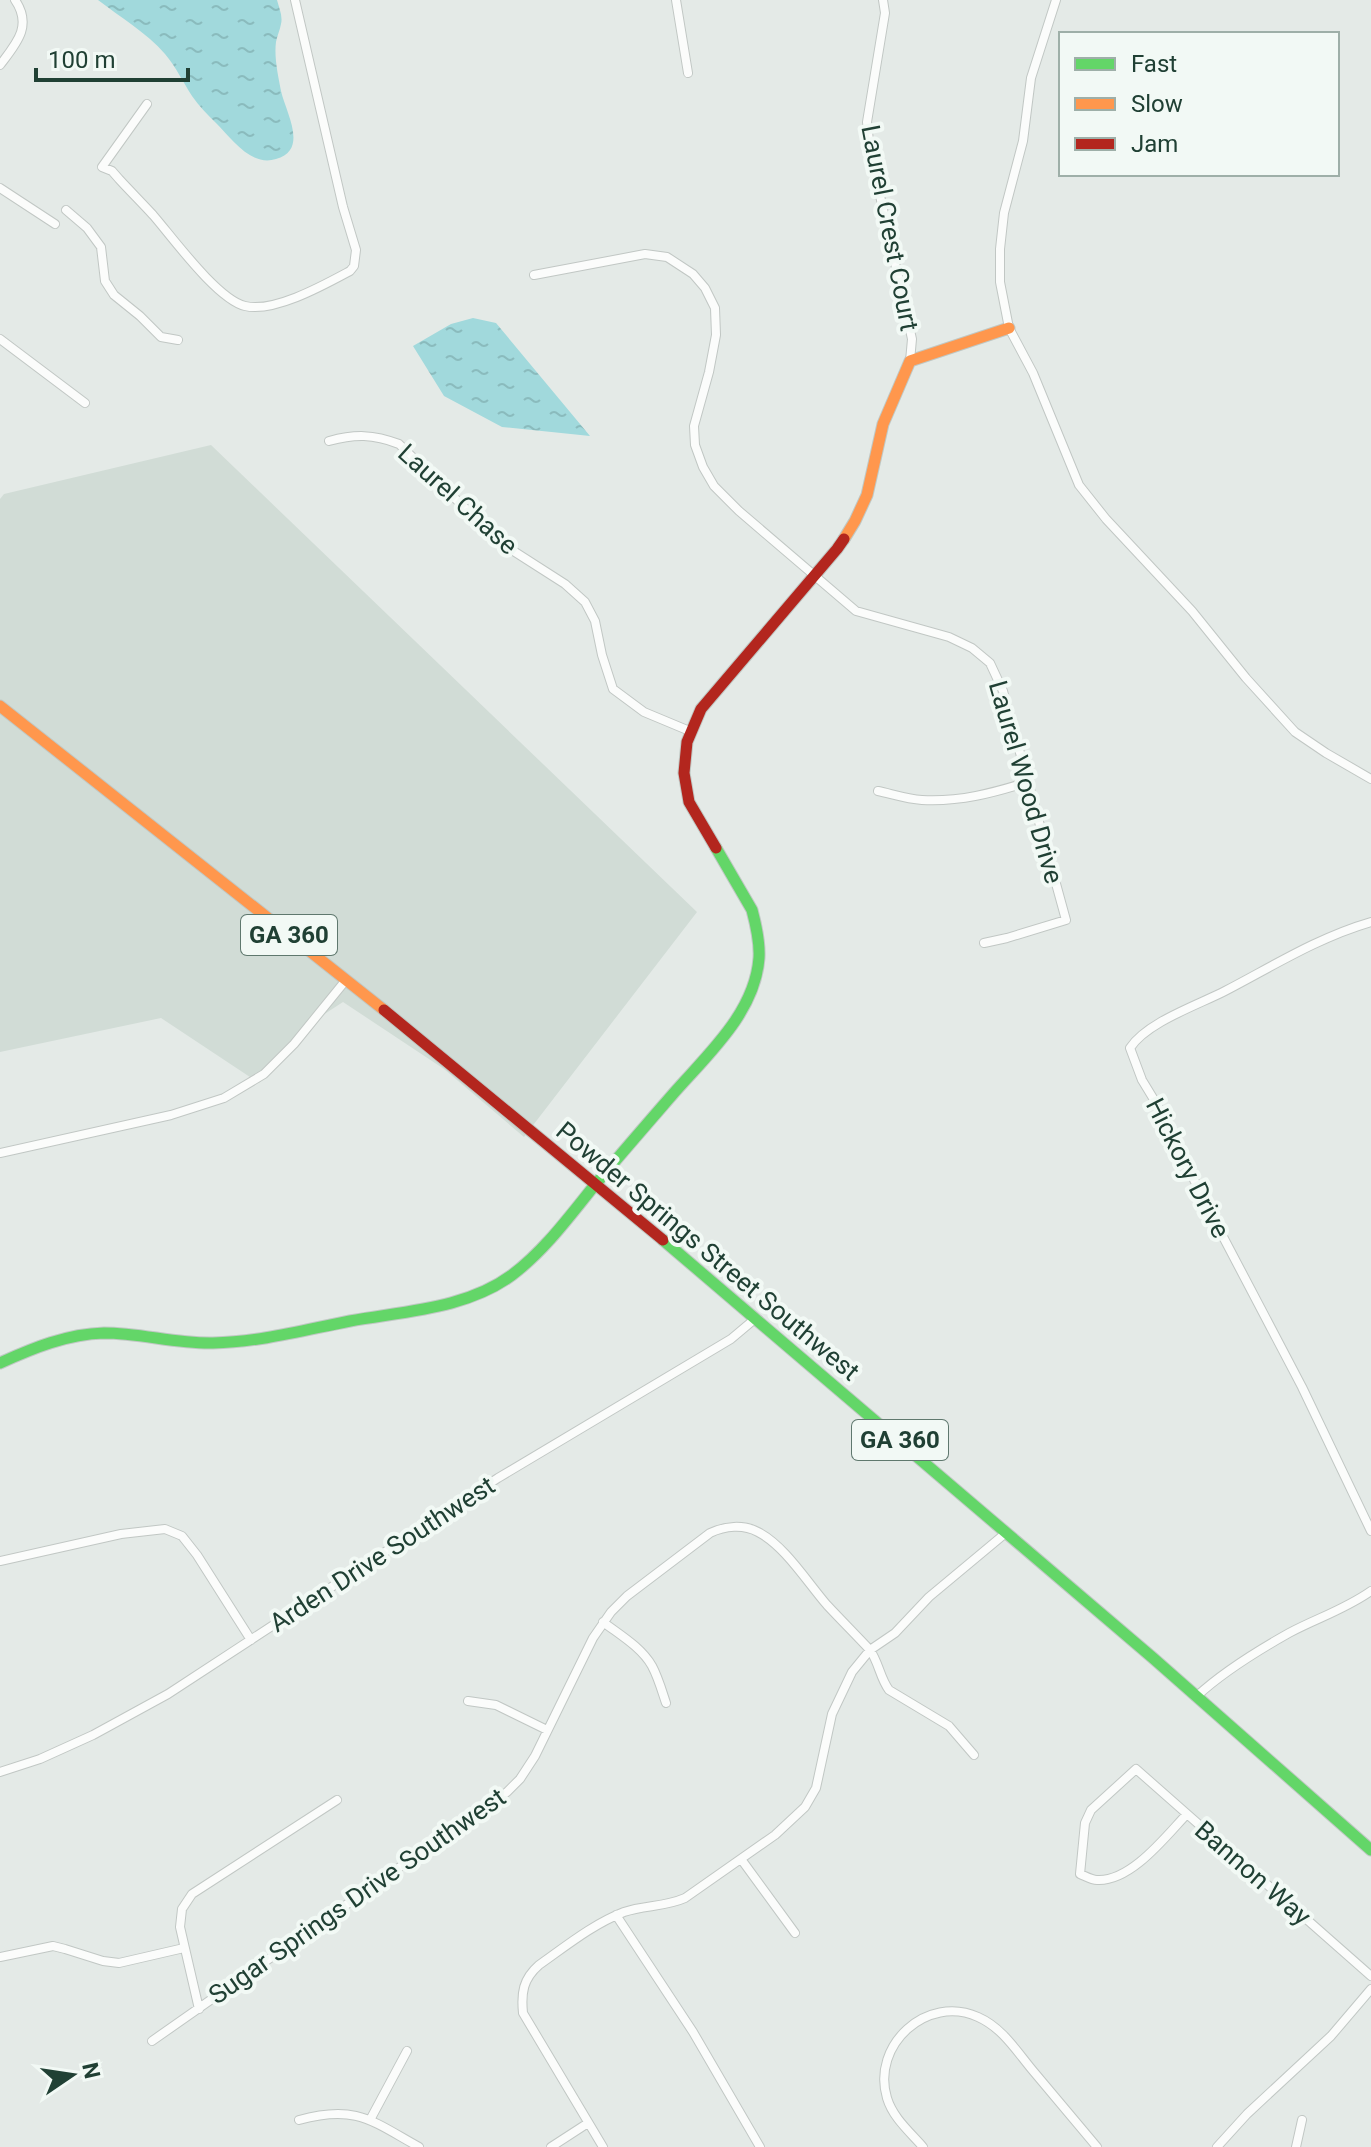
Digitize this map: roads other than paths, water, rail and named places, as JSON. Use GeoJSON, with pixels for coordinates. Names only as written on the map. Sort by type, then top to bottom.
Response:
{"type":"FeatureCollection","features":[{"type":"Feature","properties":{"kind":"main road"},"geometry":{"type":"LineString","coordinates":[[0,1363],[57,1339],[71,1337],[121,1333],[197,1344],[230,1343],[274,1338],[464,1299],[496,1286],[548,1244],[727,1031],[752,990],[759,960],[752,910],[689,802],[684,773],[687,742],[701,709],[837,549],[855,521],[867,495],[883,424],[910,361],[1009,328]]}},
{"type":"Feature","properties":{"kind":"main road","name":"Powder Springs Street Southwest"},"geometry":{"type":"LineString","coordinates":[[0,706],[421,1039],[756,1318],[1197,1696],[1371,1850]]}},
{"type":"Feature","properties":{"kind":"street"},"geometry":{"type":"LineString","coordinates":[[0,65],[21,35],[23,17],[15,0]]}},
{"type":"Feature","properties":{"kind":"street"},"geometry":{"type":"LineString","coordinates":[[147,104],[102,167],[112,171],[217,288],[243,306],[258,307],[286,301],[350,271],[354,266],[356,250],[343,207],[295,0]]}},
{"type":"Feature","properties":{"kind":"street"},"geometry":{"type":"LineString","coordinates":[[676,0],[688,73]]}},
{"type":"Feature","properties":{"kind":"street","name":"Laurel Crest Court"},"geometry":{"type":"LineString","coordinates":[[883,0],[885,13],[867,122],[870,151],[912,339],[910,361]]}},
{"type":"Feature","properties":{"kind":"street"},"geometry":{"type":"LineString","coordinates":[[1056,0],[1031,78],[1023,141],[1004,213],[1000,282],[1009,328],[1033,373],[1079,485],[1106,519],[1192,611],[1295,732],[1371,779]]}},
{"type":"Feature","properties":{"kind":"street"},"geometry":{"type":"LineString","coordinates":[[0,188],[55,224]]}},
{"type":"Feature","properties":{"kind":"street"},"geometry":{"type":"LineString","coordinates":[[66,210],[87,228],[101,247],[105,281],[114,295],[161,337],[178,340]]}},
{"type":"Feature","properties":{"kind":"street","name":"Laurel Wood Drive"},"geometry":{"type":"LineString","coordinates":[[534,275],[645,254],[667,257],[693,274],[705,288],[715,308],[716,335],[694,426],[695,445],[714,486],[856,611],[949,637],[972,648],[990,663],[1003,691],[1066,920],[984,943]]}},
{"type":"Feature","properties":{"kind":"street"},"geometry":{"type":"LineString","coordinates":[[0,339],[85,403]]}},
{"type":"Feature","properties":{"kind":"street","name":"Laurel Chase"},"geometry":{"type":"LineString","coordinates":[[329,441],[378,436],[399,444],[501,543],[565,584],[585,602],[595,621],[613,689],[644,712],[692,732]]}},
{"type":"Feature","properties":{"kind":"street"},"geometry":{"type":"LineString","coordinates":[[878,791],[920,800],[956,799],[985,796],[1028,782]]}},
{"type":"Feature","properties":{"kind":"street","name":"Hickory Drive"},"geometry":{"type":"LineString","coordinates":[[1371,922],[1311,946],[1145,1032],[1130,1048],[1142,1080],[1302,1387],[1371,1531]]}},
{"type":"Feature","properties":{"kind":"street"},"geometry":{"type":"LineString","coordinates":[[0,1153],[171,1115],[224,1098],[264,1074],[294,1044],[346,980]]}},
{"type":"Feature","properties":{"kind":"street","name":"Arden Drive Southwest"},"geometry":{"type":"LineString","coordinates":[[0,1772],[40,1759],[93,1735],[168,1694],[498,1478],[731,1339],[756,1318]]}},
{"type":"Feature","properties":{"kind":"street","name":"Sugar Springs Drive Southwest"},"geometry":{"type":"LineString","coordinates":[[152,2041],[492,1804],[520,1779],[535,1756],[603,1622],[617,1604],[710,1533],[737,1527],[758,1532],[772,1541],[870,1650]]}},
{"type":"Feature","properties":{"kind":"street"},"geometry":{"type":"LineString","coordinates":[[0,1561],[121,1534],[165,1529],[182,1536],[197,1555],[251,1640]]}},
{"type":"Feature","properties":{"kind":"street"},"geometry":{"type":"LineString","coordinates":[[603,2147],[523,2013],[521,1997],[530,1972],[616,1915],[678,1901],[787,1825],[810,1800],[816,1788],[832,1714],[852,1672],[870,1650],[895,1633],[929,1597],[1007,1532]]}},
{"type":"Feature","properties":{"kind":"street"},"geometry":{"type":"LineString","coordinates":[[1197,1696],[1212,1681],[1250,1656],[1291,1632],[1351,1605],[1371,1591]]}},
{"type":"Feature","properties":{"kind":"street"},"geometry":{"type":"LineString","coordinates":[[603,1622],[647,1658],[666,1703]]}},
{"type":"Feature","properties":{"kind":"street"},"geometry":{"type":"LineString","coordinates":[[870,1650],[883,1683],[889,1690],[949,1726],[974,1755]]}},
{"type":"Feature","properties":{"kind":"street"},"geometry":{"type":"LineString","coordinates":[[468,1701],[496,1705],[547,1730]]}},
{"type":"Feature","properties":{"kind":"street","name":"Bannon Way"},"geometry":{"type":"LineString","coordinates":[[1187,1814],[1143,1860],[1116,1876],[1098,1880],[1080,1874],[1085,1823],[1091,1810],[1136,1769],[1371,1976]]}},
{"type":"Feature","properties":{"kind":"street"},"geometry":{"type":"LineString","coordinates":[[199,2009],[180,1927],[182,1909],[192,1894],[337,1800]]}},
{"type":"Feature","properties":{"kind":"street"},"geometry":{"type":"LineString","coordinates":[[741,1859],[795,1933]]}},
{"type":"Feature","properties":{"kind":"street"},"geometry":{"type":"LineString","coordinates":[[616,1915],[693,2032],[760,2147]]}},
{"type":"Feature","properties":{"kind":"street"},"geometry":{"type":"LineString","coordinates":[[0,1957],[53,1946],[119,1963],[184,1948]]}},
{"type":"Feature","properties":{"kind":"street"},"geometry":{"type":"LineString","coordinates":[[1217,2147],[1247,2114],[1331,2036],[1371,1989]]}},
{"type":"Feature","properties":{"kind":"street"},"geometry":{"type":"LineString","coordinates":[[923,2147],[893,2111],[887,2098],[885,2066],[891,2050],[909,2027],[931,2014],[951,2010],[981,2018],[1003,2033],[1097,2147]]}},
{"type":"Feature","properties":{"kind":"street"},"geometry":{"type":"LineString","coordinates":[[370,2120],[407,2051]]}},
{"type":"Feature","properties":{"kind":"street"},"geometry":{"type":"LineString","coordinates":[[299,2120],[332,2112],[344,2113],[370,2120],[419,2147]]}},
{"type":"Feature","properties":{"kind":"street"},"geometry":{"type":"LineString","coordinates":[[1296,2147],[1302,2120]]}},
{"type":"Feature","properties":{"kind":"street"},"geometry":{"type":"LineString","coordinates":[[551,2147],[588,2123]]}},
{"type":"Feature","properties":{"kind":"water"},"geometry":{"type":"Polygon","coordinates":[[[98,0],[277,0],[281,21],[276,60],[281,91],[293,130],[291,148],[276,159],[267,160],[258,159],[243,150],[197,103],[158,46],[98,0]]]}},
{"type":"Feature","properties":{"kind":"water"},"geometry":{"type":"Polygon","coordinates":[[[473,318],[496,323],[590,436],[502,427],[444,396],[413,346],[451,324],[473,318]]]}}]}
